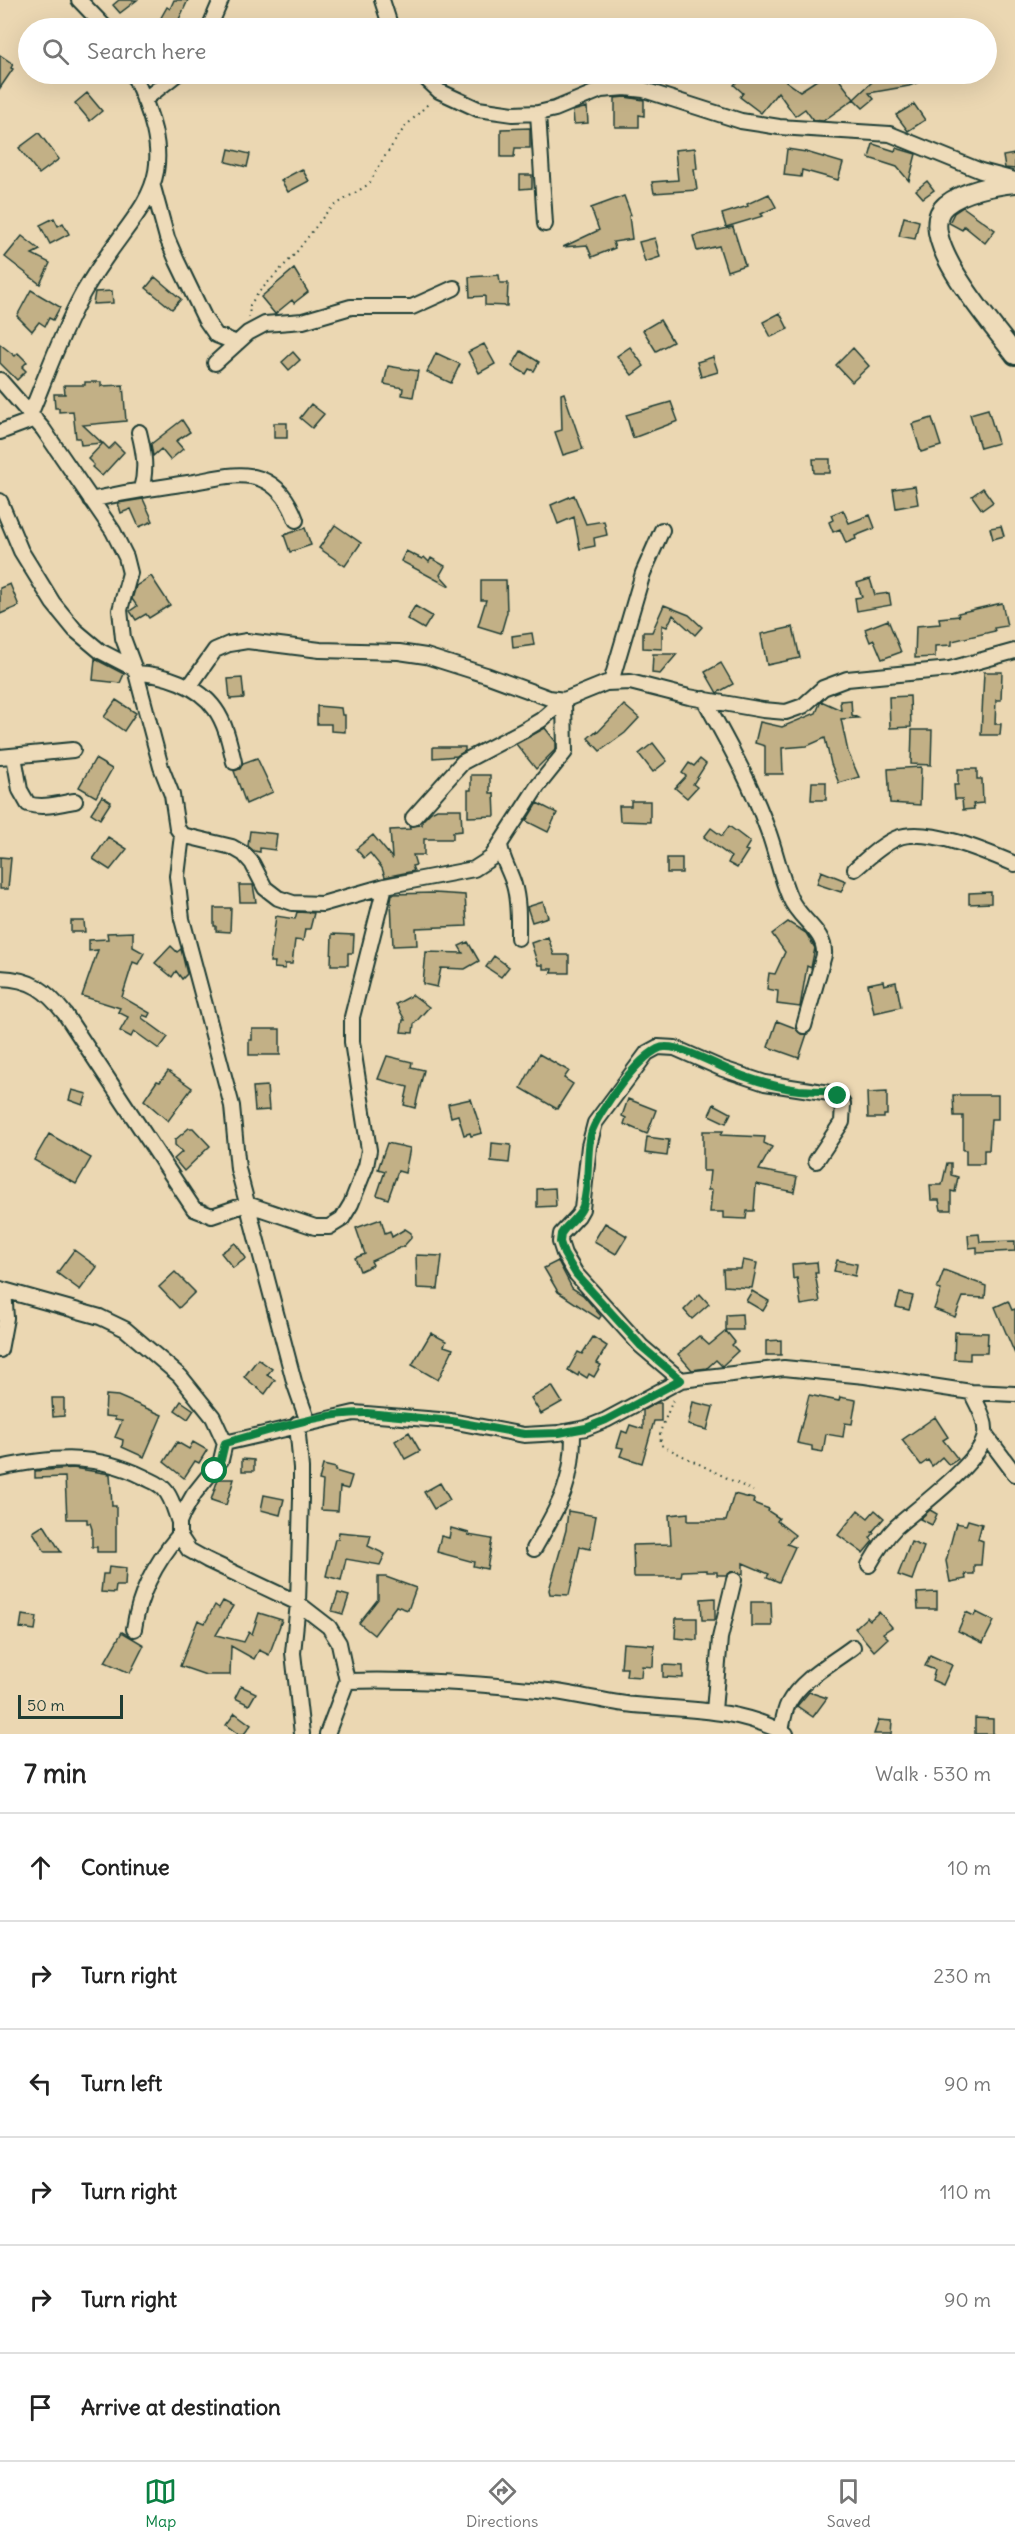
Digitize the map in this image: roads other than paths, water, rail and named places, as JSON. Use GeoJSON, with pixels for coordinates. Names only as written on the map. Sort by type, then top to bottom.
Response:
{"type":"FeatureCollection","features":[{"type":"Feature","properties":{"kind":"street"},"geometry":{"type":"LineString","coordinates":[[79,0],[96,18]]}},
{"type":"Feature","properties":{"kind":"street"},"geometry":{"type":"LineString","coordinates":[[213,18],[221,0]]}},
{"type":"Feature","properties":{"kind":"street"},"geometry":{"type":"LineString","coordinates":[[382,0],[388,18]]}},
{"type":"Feature","properties":{"kind":"street"},"geometry":{"type":"LineString","coordinates":[[0,432],[33,417],[83,293],[140,213],[153,187],[159,155],[137,84]]}},
{"type":"Feature","properties":{"kind":"street"},"geometry":{"type":"LineString","coordinates":[[144,100],[164,84]]}},
{"type":"Feature","properties":{"kind":"street"},"geometry":{"type":"LineString","coordinates":[[432,84],[439,91],[477,109],[513,114],[538,113],[555,109],[601,90],[625,88],[644,90],[741,121],[890,134],[981,171],[1015,181]]}},
{"type":"Feature","properties":{"kind":"street"},"geometry":{"type":"LineString","coordinates":[[538,113],[545,224]]}},
{"type":"Feature","properties":{"kind":"street"},"geometry":{"type":"LineString","coordinates":[[1015,181],[986,188],[945,206],[941,212],[938,228],[945,256],[955,275],[1015,355]]}},
{"type":"Feature","properties":{"kind":"street"},"geometry":{"type":"LineString","coordinates":[[153,187],[174,254],[205,319],[216,335],[237,343]]}},
{"type":"Feature","properties":{"kind":"street"},"geometry":{"type":"LineString","coordinates":[[215,363],[248,333],[265,324],[303,321],[345,308],[412,307],[454,288]]}},
{"type":"Feature","properties":{"kind":"street"},"geometry":{"type":"LineString","coordinates":[[0,380],[33,417],[113,531],[126,557],[129,573],[120,610],[123,638],[135,670],[161,767],[172,795],[177,828],[182,835],[232,847],[244,854],[252,863],[265,888],[278,898],[293,903],[322,904],[385,886],[474,869],[491,858],[537,787],[565,752],[564,700]]}},
{"type":"Feature","properties":{"kind":"street"},"geometry":{"type":"LineString","coordinates":[[139,432],[144,459],[144,478],[141,489]]}},
{"type":"Feature","properties":{"kind":"street"},"geometry":{"type":"LineString","coordinates":[[91,500],[141,489],[242,476],[260,478],[274,486],[290,505],[296,520]]}},
{"type":"Feature","properties":{"kind":"street"},"geometry":{"type":"LineString","coordinates":[[0,501],[21,551],[54,603],[75,630],[99,651],[135,670],[165,676],[189,687],[215,709],[226,733],[234,762]]}},
{"type":"Feature","properties":{"kind":"street"},"geometry":{"type":"LineString","coordinates":[[611,682],[643,573],[662,530]]}},
{"type":"Feature","properties":{"kind":"street"},"geometry":{"type":"LineString","coordinates":[[189,687],[215,650],[229,644],[247,641],[320,650],[399,651],[426,656],[486,675],[540,696],[564,700]]}},
{"type":"Feature","properties":{"kind":"street"},"geometry":{"type":"LineString","coordinates":[[413,818],[463,762],[526,729],[564,700],[611,682],[639,684],[704,699],[786,712],[803,706],[823,688],[847,679],[950,669],[1015,651]]}},
{"type":"Feature","properties":{"kind":"street"},"geometry":{"type":"LineString","coordinates":[[704,699],[741,768],[767,828],[793,905],[800,917],[824,942],[824,955],[804,1026]]}},
{"type":"Feature","properties":{"kind":"street"},"geometry":{"type":"LineString","coordinates":[[73,750],[7,757],[28,804],[52,806],[75,801]]}},
{"type":"Feature","properties":{"kind":"street"},"geometry":{"type":"LineString","coordinates":[[182,835],[177,876],[182,919],[232,1106],[238,1169],[295,1385],[302,1423],[298,1603],[293,1653],[302,1734]]}},
{"type":"Feature","properties":{"kind":"street"},"geometry":{"type":"LineString","coordinates":[[855,869],[881,847],[897,838],[913,835],[943,840],[990,853],[1015,864]]}},
{"type":"Feature","properties":{"kind":"street"},"geometry":{"type":"LineString","coordinates":[[500,845],[501,858],[508,870],[516,896],[518,938]]}},
{"type":"Feature","properties":{"kind":"street"},"geometry":{"type":"LineString","coordinates":[[0,978],[38,986],[49,994],[65,1014],[194,1209],[212,1216],[247,1204],[315,1227],[329,1227],[342,1219],[351,1204],[366,1166],[369,1150],[351,1042],[352,1017],[385,886]]}},
{"type":"Feature","properties":{"kind":"street"},"geometry":{"type":"LineString","coordinates":[[681,1380],[641,1346],[576,1274],[562,1247],[561,1234],[578,1216],[584,1200],[589,1146],[598,1115],[647,1053],[658,1047],[675,1048],[723,1069],[765,1083],[799,1090],[833,1093],[838,1096],[843,1104],[840,1125],[816,1161]]}},
{"type":"Feature","properties":{"kind":"street"},"geometry":{"type":"LineString","coordinates":[[0,1350],[6,1318],[2,1289],[99,1317],[125,1329],[180,1376],[213,1417],[225,1443],[221,1460],[194,1494],[179,1529],[145,1588],[134,1629]]}},
{"type":"Feature","properties":{"kind":"street"},"geometry":{"type":"LineString","coordinates":[[225,1443],[302,1423],[354,1413],[452,1421],[524,1434],[539,1435],[573,1431],[606,1420],[681,1380],[784,1368],[865,1376],[971,1392],[1015,1395]]}},
{"type":"Feature","properties":{"kind":"street"},"geometry":{"type":"LineString","coordinates":[[869,1564],[883,1542],[896,1528],[976,1455],[985,1434],[983,1416],[971,1392]]}},
{"type":"Feature","properties":{"kind":"street"},"geometry":{"type":"LineString","coordinates":[[534,1549],[563,1499],[572,1464],[573,1431]]}},
{"type":"Feature","properties":{"kind":"street"},"geometry":{"type":"LineString","coordinates":[[985,1434],[1015,1474]]}},
{"type":"Feature","properties":{"kind":"street"},"geometry":{"type":"LineString","coordinates":[[0,1468],[41,1459],[81,1459],[131,1471],[162,1486],[169,1495],[179,1529],[189,1550],[298,1603],[329,1627],[339,1643],[347,1681],[327,1734]]}},
{"type":"Feature","properties":{"kind":"street"},"geometry":{"type":"LineString","coordinates":[[714,1710],[720,1638],[734,1581]]}},
{"type":"Feature","properties":{"kind":"street"},"geometry":{"type":"LineString","coordinates":[[347,1681],[423,1680],[558,1692],[633,1705],[714,1710],[741,1716],[783,1733],[787,1707],[796,1692],[853,1647]]}}]}
